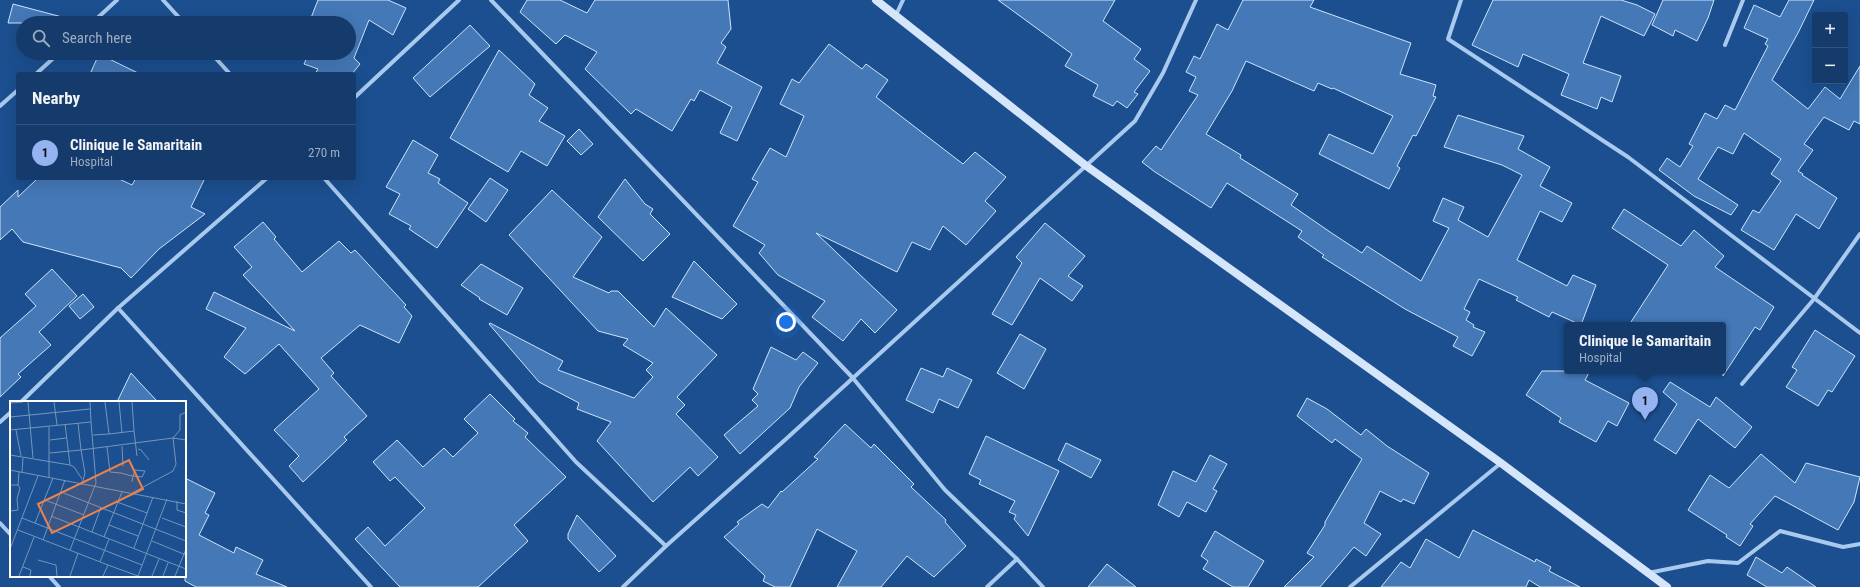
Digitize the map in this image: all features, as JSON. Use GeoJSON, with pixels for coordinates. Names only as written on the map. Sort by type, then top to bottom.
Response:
{"type":"FeatureCollection","features":[{"type":"Feature","properties":{"kind":"street"},"geometry":{"type":"LineString","coordinates":[[100,16],[117,0]]}},
{"type":"Feature","properties":{"kind":"street"},"geometry":{"type":"LineString","coordinates":[[163,0],[178,16]]}},
{"type":"Feature","properties":{"kind":"street"},"geometry":{"type":"LineString","coordinates":[[356,96],[459,0]]}},
{"type":"Feature","properties":{"kind":"street"},"geometry":{"type":"LineString","coordinates":[[491,0],[852,377],[945,490],[1017,559],[1043,587]]}},
{"type":"Feature","properties":{"kind":"street"},"geometry":{"type":"LineString","coordinates":[[876,0],[1086,165],[1500,463],[1667,587]]}},
{"type":"Feature","properties":{"kind":"street"},"geometry":{"type":"LineString","coordinates":[[896,15],[904,0]]}},
{"type":"Feature","properties":{"kind":"street"},"geometry":{"type":"LineString","coordinates":[[623,587],[666,546],[786,439],[852,377],[1135,121],[1164,73],[1196,0]]}},
{"type":"Feature","properties":{"kind":"street"},"geometry":{"type":"LineString","coordinates":[[1461,0],[1448,39],[1628,157],[1860,333]]}},
{"type":"Feature","properties":{"kind":"street"},"geometry":{"type":"LineString","coordinates":[[1725,45],[1743,0]]}},
{"type":"Feature","properties":{"kind":"street"},"geometry":{"type":"LineString","coordinates":[[38,72],[51,60]]}},
{"type":"Feature","properties":{"kind":"street"},"geometry":{"type":"LineString","coordinates":[[217,60],[228,72]]}},
{"type":"Feature","properties":{"kind":"street"},"geometry":{"type":"LineString","coordinates":[[0,106],[16,92]]}},
{"type":"Feature","properties":{"kind":"street"},"geometry":{"type":"LineString","coordinates":[[22,401],[118,308],[265,180]]}},
{"type":"Feature","properties":{"kind":"street"},"geometry":{"type":"LineString","coordinates":[[326,180],[576,462],[666,546]]}},
{"type":"Feature","properties":{"kind":"street"},"geometry":{"type":"LineString","coordinates":[[1742,384],[1814,299],[1860,234]]}},
{"type":"Feature","properties":{"kind":"street"},"geometry":{"type":"LineString","coordinates":[[118,308],[371,587]]}},
{"type":"Feature","properties":{"kind":"street"},"geometry":{"type":"LineString","coordinates":[[0,422],[10,413]]}},
{"type":"Feature","properties":{"kind":"street"},"geometry":{"type":"LineString","coordinates":[[1350,587],[1500,463]]}},
{"type":"Feature","properties":{"kind":"street"},"geometry":{"type":"LineString","coordinates":[[0,523],[10,534]]}},
{"type":"Feature","properties":{"kind":"street"},"geometry":{"type":"LineString","coordinates":[[1648,573],[1708,561],[1738,564],[1780,531],[1843,547],[1860,544]]}},
{"type":"Feature","properties":{"kind":"street"},"geometry":{"type":"LineString","coordinates":[[987,587],[1017,559]]}},
{"type":"Feature","properties":{"kind":"street"},"geometry":{"type":"LineString","coordinates":[[50,577],[59,587]]}},
{"type":"Feature","properties":{"kind":"building"},"geometry":{"type":"Polygon","coordinates":[[[318,0],[388,0],[406,8],[393,35],[369,20],[356,53],[356,16],[312,16],[318,0]]]}},
{"type":"Feature","properties":{"kind":"building"},"geometry":{"type":"Polygon","coordinates":[[[527,0],[560,0],[587,13],[595,0],[728,0],[731,29],[721,43],[726,47],[717,63],[762,87],[737,141],[720,133],[732,107],[700,90],[694,101],[691,99],[672,131],[636,109],[631,114],[585,69],[597,52],[565,35],[556,44],[520,12],[527,0]]]}},
{"type":"Feature","properties":{"kind":"building"},"geometry":{"type":"Polygon","coordinates":[[[998,0],[1115,0],[1103,21],[1141,49],[1134,59],[1150,71],[1134,92],[1138,94],[1127,108],[1117,101],[1113,106],[1093,96],[1098,85],[1065,66],[1072,54],[998,0]]]}},
{"type":"Feature","properties":{"kind":"building"},"geometry":{"type":"Polygon","coordinates":[[[1243,0],[1314,0],[1310,7],[1411,43],[1400,74],[1436,85],[1433,96],[1436,97],[1416,136],[1413,135],[1397,166],[1400,168],[1389,189],[1319,154],[1329,134],[1373,154],[1393,116],[1333,88],[1332,89],[1318,83],[1314,91],[1246,61],[1232,91],[1206,134],[1241,155],[1240,158],[1298,194],[1291,205],[1333,234],[1362,253],[1367,246],[1421,281],[1449,228],[1433,221],[1443,198],[1464,207],[1458,220],[1488,237],[1522,175],[1502,165],[1444,147],[1458,115],[1524,136],[1518,149],[1550,167],[1540,186],[1572,203],[1562,222],[1540,211],[1517,260],[1567,286],[1573,275],[1596,285],[1582,322],[1574,322],[1552,312],[1549,317],[1516,300],[1518,297],[1479,279],[1464,309],[1470,312],[1466,320],[1474,325],[1473,327],[1485,332],[1472,356],[1453,346],[1458,337],[1405,309],[1322,257],[1324,255],[1298,237],[1302,231],[1227,183],[1211,208],[1142,162],[1156,146],[1161,150],[1198,95],[1189,91],[1196,77],[1186,72],[1194,56],[1200,59],[1217,24],[1228,30],[1243,0]]]}},
{"type":"Feature","properties":{"kind":"building"},"geometry":{"type":"Polygon","coordinates":[[[1493,0],[1621,0],[1637,5],[1655,14],[1644,36],[1601,16],[1583,63],[1621,76],[1612,102],[1601,97],[1597,109],[1561,95],[1569,74],[1523,54],[1518,67],[1472,45],[1493,0]]]}},
{"type":"Feature","properties":{"kind":"building"},"geometry":{"type":"Polygon","coordinates":[[[1663,0],[1714,0],[1708,18],[1697,41],[1675,30],[1673,36],[1652,25],[1663,0]]]}},
{"type":"Feature","properties":{"kind":"building"},"geometry":{"type":"Polygon","coordinates":[[[1789,0],[1814,0],[1772,80],[1808,109],[1825,87],[1840,99],[1860,66],[1860,124],[1854,121],[1849,130],[1824,117],[1804,144],[1813,150],[1798,171],[1837,198],[1819,229],[1796,214],[1774,250],[1741,230],[1753,210],[1759,213],[1781,181],[1771,174],[1781,159],[1744,133],[1733,154],[1718,147],[1698,179],[1738,205],[1731,215],[1694,196],[1659,170],[1667,158],[1680,167],[1693,146],[1689,144],[1705,113],[1717,119],[1725,105],[1735,110],[1768,46],[1765,44],[1768,39],[1744,28],[1754,5],[1780,17],[1789,0]]]}},
{"type":"Feature","properties":{"kind":"building"},"geometry":{"type":"Polygon","coordinates":[[[13,4],[58,16],[16,16],[16,23],[8,23],[13,4]]]}},
{"type":"Feature","properties":{"kind":"building"},"geometry":{"type":"Polygon","coordinates":[[[470,25],[490,46],[430,97],[413,78],[470,25]]]}},
{"type":"Feature","properties":{"kind":"building"},"geometry":{"type":"Polygon","coordinates":[[[829,44],[862,69],[866,64],[888,80],[876,97],[963,164],[975,152],[1006,177],[985,201],[996,211],[966,245],[943,226],[930,250],[912,242],[897,272],[816,233],[897,310],[875,333],[861,319],[843,341],[812,317],[825,301],[778,275],[759,253],[765,245],[733,226],[758,182],[752,179],[770,148],[786,157],[804,116],[780,104],[792,79],[799,83],[829,44]]]}},
{"type":"Feature","properties":{"kind":"building"},"geometry":{"type":"Polygon","coordinates":[[[499,50],[535,84],[529,95],[548,108],[539,121],[565,136],[547,166],[521,151],[508,172],[450,138],[499,50]]]}},
{"type":"Feature","properties":{"kind":"building"},"geometry":{"type":"Polygon","coordinates":[[[96,60],[111,60],[136,72],[91,72],[96,60]]]}},
{"type":"Feature","properties":{"kind":"building"},"geometry":{"type":"Polygon","coordinates":[[[306,60],[356,60],[360,64],[354,72],[316,72],[318,69],[304,64],[306,60]]]}},
{"type":"Feature","properties":{"kind":"building"},"geometry":{"type":"Polygon","coordinates":[[[579,129],[593,144],[581,155],[567,141],[579,129]]]}},
{"type":"Feature","properties":{"kind":"building"},"geometry":{"type":"Polygon","coordinates":[[[413,140],[438,155],[428,173],[440,179],[438,183],[468,203],[437,248],[409,229],[411,226],[389,214],[400,194],[386,187],[413,140]]]}},
{"type":"Feature","properties":{"kind":"building"},"geometry":{"type":"Polygon","coordinates":[[[490,178],[508,190],[486,222],[468,209],[490,178]]]}},
{"type":"Feature","properties":{"kind":"building"},"geometry":{"type":"Polygon","coordinates":[[[625,179],[645,204],[653,209],[650,214],[670,234],[643,261],[598,217],[625,179]]]}},
{"type":"Feature","properties":{"kind":"building"},"geometry":{"type":"Polygon","coordinates":[[[36,180],[121,180],[132,185],[135,180],[204,180],[191,207],[205,214],[159,249],[131,278],[121,268],[23,242],[12,229],[0,240],[0,207],[18,190],[18,197],[36,180]]]}},
{"type":"Feature","properties":{"kind":"building"},"geometry":{"type":"Polygon","coordinates":[[[552,190],[602,237],[573,277],[609,293],[611,291],[618,291],[654,327],[666,308],[717,355],[677,397],[685,405],[676,414],[718,457],[698,476],[690,467],[653,502],[597,441],[611,422],[577,409],[579,403],[539,382],[489,324],[490,323],[563,361],[558,370],[634,398],[653,377],[646,370],[653,363],[623,345],[628,339],[598,331],[509,235],[552,190]]]}},
{"type":"Feature","properties":{"kind":"building"},"geometry":{"type":"Polygon","coordinates":[[[1624,209],[1681,246],[1694,230],[1724,256],[1715,267],[1774,307],[1760,330],[1755,327],[1726,371],[1726,322],[1631,322],[1668,265],[1612,228],[1624,209]]]}},
{"type":"Feature","properties":{"kind":"building"},"geometry":{"type":"Polygon","coordinates":[[[263,222],[276,237],[274,239],[302,272],[339,241],[351,253],[355,250],[406,305],[404,307],[412,316],[399,343],[360,325],[321,358],[334,373],[331,376],[367,416],[344,437],[347,440],[303,482],[289,466],[299,456],[274,430],[319,389],[279,344],[245,374],[224,357],[246,328],[206,309],[214,292],[295,331],[243,275],[252,267],[234,247],[263,222]]]}},
{"type":"Feature","properties":{"kind":"building"},"geometry":{"type":"Polygon","coordinates":[[[1045,223],[1085,256],[1068,276],[1083,286],[1072,301],[1040,278],[1012,325],[992,314],[1022,263],[1016,257],[1045,223]]]}},
{"type":"Feature","properties":{"kind":"building"},"geometry":{"type":"Polygon","coordinates":[[[694,261],[737,304],[722,319],[672,297],[694,261]]]}},
{"type":"Feature","properties":{"kind":"building"},"geometry":{"type":"Polygon","coordinates":[[[481,264],[523,288],[507,315],[479,299],[480,298],[461,285],[481,264]]]}},
{"type":"Feature","properties":{"kind":"building"},"geometry":{"type":"Polygon","coordinates":[[[52,269],[77,296],[39,332],[51,345],[18,374],[21,377],[0,397],[0,338],[36,306],[25,294],[52,269]]]}},
{"type":"Feature","properties":{"kind":"building"},"geometry":{"type":"Polygon","coordinates":[[[83,294],[94,307],[80,319],[69,306],[83,294]]]}},
{"type":"Feature","properties":{"kind":"building"},"geometry":{"type":"Polygon","coordinates":[[[1815,330],[1855,356],[1832,392],[1828,390],[1818,406],[1786,387],[1797,370],[1792,367],[1815,330]]]}},
{"type":"Feature","properties":{"kind":"building"},"geometry":{"type":"Polygon","coordinates":[[[1020,334],[1046,349],[1024,389],[997,373],[1020,334]]]}},
{"type":"Feature","properties":{"kind":"building"},"geometry":{"type":"Polygon","coordinates":[[[771,347],[796,360],[803,352],[818,363],[799,387],[790,408],[740,454],[724,435],[758,406],[752,400],[758,394],[753,389],[771,347]]]}},
{"type":"Feature","properties":{"kind":"building"},"geometry":{"type":"Polygon","coordinates":[[[921,368],[943,377],[947,368],[972,380],[958,408],[939,399],[933,413],[906,400],[921,368]]]}},
{"type":"Feature","properties":{"kind":"building"},"geometry":{"type":"Polygon","coordinates":[[[1542,371],[1564,371],[1564,374],[1588,374],[1585,380],[1629,403],[1617,426],[1608,421],[1596,442],[1559,422],[1561,418],[1526,395],[1542,371]]]}},
{"type":"Feature","properties":{"kind":"building"},"geometry":{"type":"Polygon","coordinates":[[[131,373],[157,401],[117,401],[131,373]]]}},
{"type":"Feature","properties":{"kind":"building"},"geometry":{"type":"Polygon","coordinates":[[[1670,382],[1710,407],[1716,397],[1752,427],[1735,448],[1698,419],[1676,454],[1654,440],[1677,404],[1663,392],[1670,382]]]}},
{"type":"Feature","properties":{"kind":"building"},"geometry":{"type":"Polygon","coordinates":[[[490,394],[515,419],[513,421],[528,433],[525,437],[566,477],[514,525],[528,541],[478,587],[400,587],[355,539],[368,527],[385,546],[425,508],[395,477],[390,481],[373,462],[397,440],[423,467],[444,448],[453,457],[478,433],[464,419],[490,394]]]}},
{"type":"Feature","properties":{"kind":"building"},"geometry":{"type":"Polygon","coordinates":[[[1307,398],[1327,409],[1361,435],[1366,429],[1387,446],[1429,473],[1414,504],[1403,499],[1401,502],[1380,491],[1364,523],[1381,534],[1366,556],[1354,547],[1320,587],[1284,587],[1314,557],[1307,553],[1325,525],[1325,522],[1362,459],[1335,439],[1332,443],[1297,416],[1307,398]]]}},
{"type":"Feature","properties":{"kind":"building"},"geometry":{"type":"Polygon","coordinates":[[[845,424],[871,448],[874,444],[914,484],[911,487],[946,520],[945,522],[966,546],[934,577],[907,556],[881,587],[837,587],[857,551],[817,529],[790,587],[775,587],[763,581],[765,576],[724,537],[739,524],[737,522],[762,504],[768,508],[781,491],[782,492],[818,459],[814,457],[845,424]]]}},
{"type":"Feature","properties":{"kind":"building"},"geometry":{"type":"Polygon","coordinates":[[[986,436],[1059,471],[1028,536],[1014,519],[1016,515],[1009,512],[1015,501],[979,484],[981,480],[969,474],[986,436]]]}},
{"type":"Feature","properties":{"kind":"building"},"geometry":{"type":"Polygon","coordinates":[[[1066,443],[1101,460],[1091,478],[1058,460],[1066,443]]]}},
{"type":"Feature","properties":{"kind":"building"},"geometry":{"type":"Polygon","coordinates":[[[1761,454],[1795,483],[1806,463],[1860,477],[1854,502],[1838,530],[1775,496],[1750,524],[1753,526],[1740,546],[1726,537],[1727,535],[1688,510],[1710,475],[1729,488],[1761,454]]]}},
{"type":"Feature","properties":{"kind":"building"},"geometry":{"type":"Polygon","coordinates":[[[1210,455],[1227,464],[1213,489],[1217,491],[1206,512],[1187,502],[1179,517],[1158,505],[1173,471],[1196,482],[1210,455]]]}},
{"type":"Feature","properties":{"kind":"building"},"geometry":{"type":"Polygon","coordinates":[[[186,478],[215,493],[205,513],[209,515],[199,535],[234,553],[236,547],[263,560],[256,574],[287,587],[196,587],[185,581],[186,478]]]}},
{"type":"Feature","properties":{"kind":"building"},"geometry":{"type":"Polygon","coordinates":[[[577,515],[616,556],[599,572],[568,539],[568,534],[577,515]]]}},
{"type":"Feature","properties":{"kind":"building"},"geometry":{"type":"Polygon","coordinates":[[[1473,530],[1535,562],[1536,559],[1551,567],[1549,571],[1580,587],[1540,587],[1529,580],[1526,587],[1381,587],[1401,562],[1410,568],[1426,539],[1459,558],[1473,530]]]}},
{"type":"Feature","properties":{"kind":"building"},"geometry":{"type":"Polygon","coordinates":[[[1215,531],[1264,561],[1248,587],[1233,587],[1203,569],[1208,561],[1201,556],[1215,531]]]}},
{"type":"Feature","properties":{"kind":"building"},"geometry":{"type":"Polygon","coordinates":[[[1756,557],[1782,573],[1787,567],[1816,587],[1767,587],[1747,575],[1756,557]]]}},
{"type":"Feature","properties":{"kind":"building"},"geometry":{"type":"Polygon","coordinates":[[[1107,564],[1136,587],[1088,587],[1107,564]]]}},
{"type":"Feature","properties":{"kind":"place","name":"Clinique le Samaritain"},"geometry":{"type":"Point","coordinates":[1645,420]}}]}
